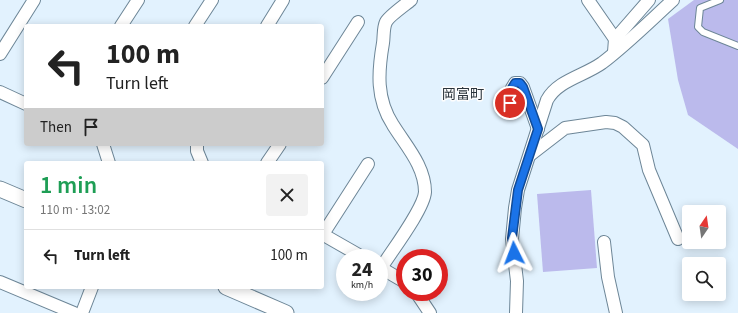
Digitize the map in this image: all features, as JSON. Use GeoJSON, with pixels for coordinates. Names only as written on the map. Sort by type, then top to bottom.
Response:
{"type":"FeatureCollection","features":[{"type":"Feature","properties":{"kind":"street"},"geometry":{"type":"LineString","coordinates":[[0,54],[34,0]]}},
{"type":"Feature","properties":{"kind":"street"},"geometry":{"type":"LineString","coordinates":[[122,24],[138,0]]}},
{"type":"Feature","properties":{"kind":"street"},"geometry":{"type":"LineString","coordinates":[[196,24],[212,0]]}},
{"type":"Feature","properties":{"kind":"street"},"geometry":{"type":"LineString","coordinates":[[268,24],[283,0]]}},
{"type":"Feature","properties":{"kind":"street"},"geometry":{"type":"LineString","coordinates":[[388,255],[415,216],[425,194],[423,178],[411,150],[392,125],[381,101],[379,83],[379,65],[386,22],[411,0]]}},
{"type":"Feature","properties":{"kind":"street"},"geometry":{"type":"LineString","coordinates":[[588,0],[615,39]]}},
{"type":"Feature","properties":{"kind":"street"},"geometry":{"type":"LineString","coordinates":[[614,52],[615,39],[650,0]]}},
{"type":"Feature","properties":{"kind":"street"},"geometry":{"type":"LineString","coordinates":[[516,313],[517,281],[512,238],[515,208],[518,190],[547,100],[552,92],[560,86],[601,64],[673,0]]}},
{"type":"Feature","properties":{"kind":"street"},"geometry":{"type":"LineString","coordinates":[[324,75],[358,22]]}},
{"type":"Feature","properties":{"kind":"street"},"geometry":{"type":"LineString","coordinates":[[510,103],[512,88],[515,83],[520,83],[523,87],[538,129]]}},
{"type":"Feature","properties":{"kind":"street"},"geometry":{"type":"LineString","coordinates":[[0,92],[24,103]]}},
{"type":"Feature","properties":{"kind":"street"},"geometry":{"type":"LineString","coordinates":[[530,155],[565,128],[606,122],[615,123],[623,127],[643,145],[649,170],[678,239]]}},
{"type":"Feature","properties":{"kind":"street"},"geometry":{"type":"LineString","coordinates":[[104,146],[108,161]]}},
{"type":"Feature","properties":{"kind":"street"},"geometry":{"type":"LineString","coordinates":[[197,146],[197,151],[201,161]]}},
{"type":"Feature","properties":{"kind":"street"},"geometry":{"type":"LineString","coordinates":[[268,161],[279,146]]}},
{"type":"Feature","properties":{"kind":"street"},"geometry":{"type":"LineString","coordinates":[[324,231],[368,164]]}},
{"type":"Feature","properties":{"kind":"street"},"geometry":{"type":"LineString","coordinates":[[0,189],[24,199]]}},
{"type":"Feature","properties":{"kind":"street"},"geometry":{"type":"LineString","coordinates":[[324,235],[348,249]]}},
{"type":"Feature","properties":{"kind":"street"},"geometry":{"type":"LineString","coordinates":[[604,242],[608,277],[616,313]]}},
{"type":"Feature","properties":{"kind":"street"},"geometry":{"type":"LineString","coordinates":[[0,282],[74,313]]}},
{"type":"Feature","properties":{"kind":"street"},"geometry":{"type":"LineString","coordinates":[[82,313],[91,289]]}},
{"type":"Feature","properties":{"kind":"street"},"geometry":{"type":"LineString","coordinates":[[231,289],[286,313]]}},
{"type":"Feature","properties":{"kind":"street"},"geometry":{"type":"LineString","coordinates":[[422,301],[430,313]]}},
{"type":"Feature","properties":{"kind":"lane"},"geometry":{"type":"LineString","coordinates":[[720,0],[700,8],[698,27],[703,32],[738,46]]}},
{"type":"Feature","properties":{"kind":"shaded area"},"geometry":{"type":"Polygon","coordinates":[[[694,0],[738,0],[738,149],[688,115],[678,80],[668,19],[694,0]]]}},
{"type":"Feature","properties":{"kind":"shaded area"},"geometry":{"type":"Polygon","coordinates":[[[591,190],[597,268],[543,272],[537,194],[591,190]]]}},
{"type":"Feature","properties":{"kind":"district","name":"岡富町"},"geometry":{"type":"Point","coordinates":[463,95]}},
{"type":"Feature","properties":{"kind":"route"},"geometry":{"type":"LineString","coordinates":[[510,103],[512,88],[515,83],[520,83],[523,87],[538,129],[518,190],[512,238],[514,253]]}}]}
